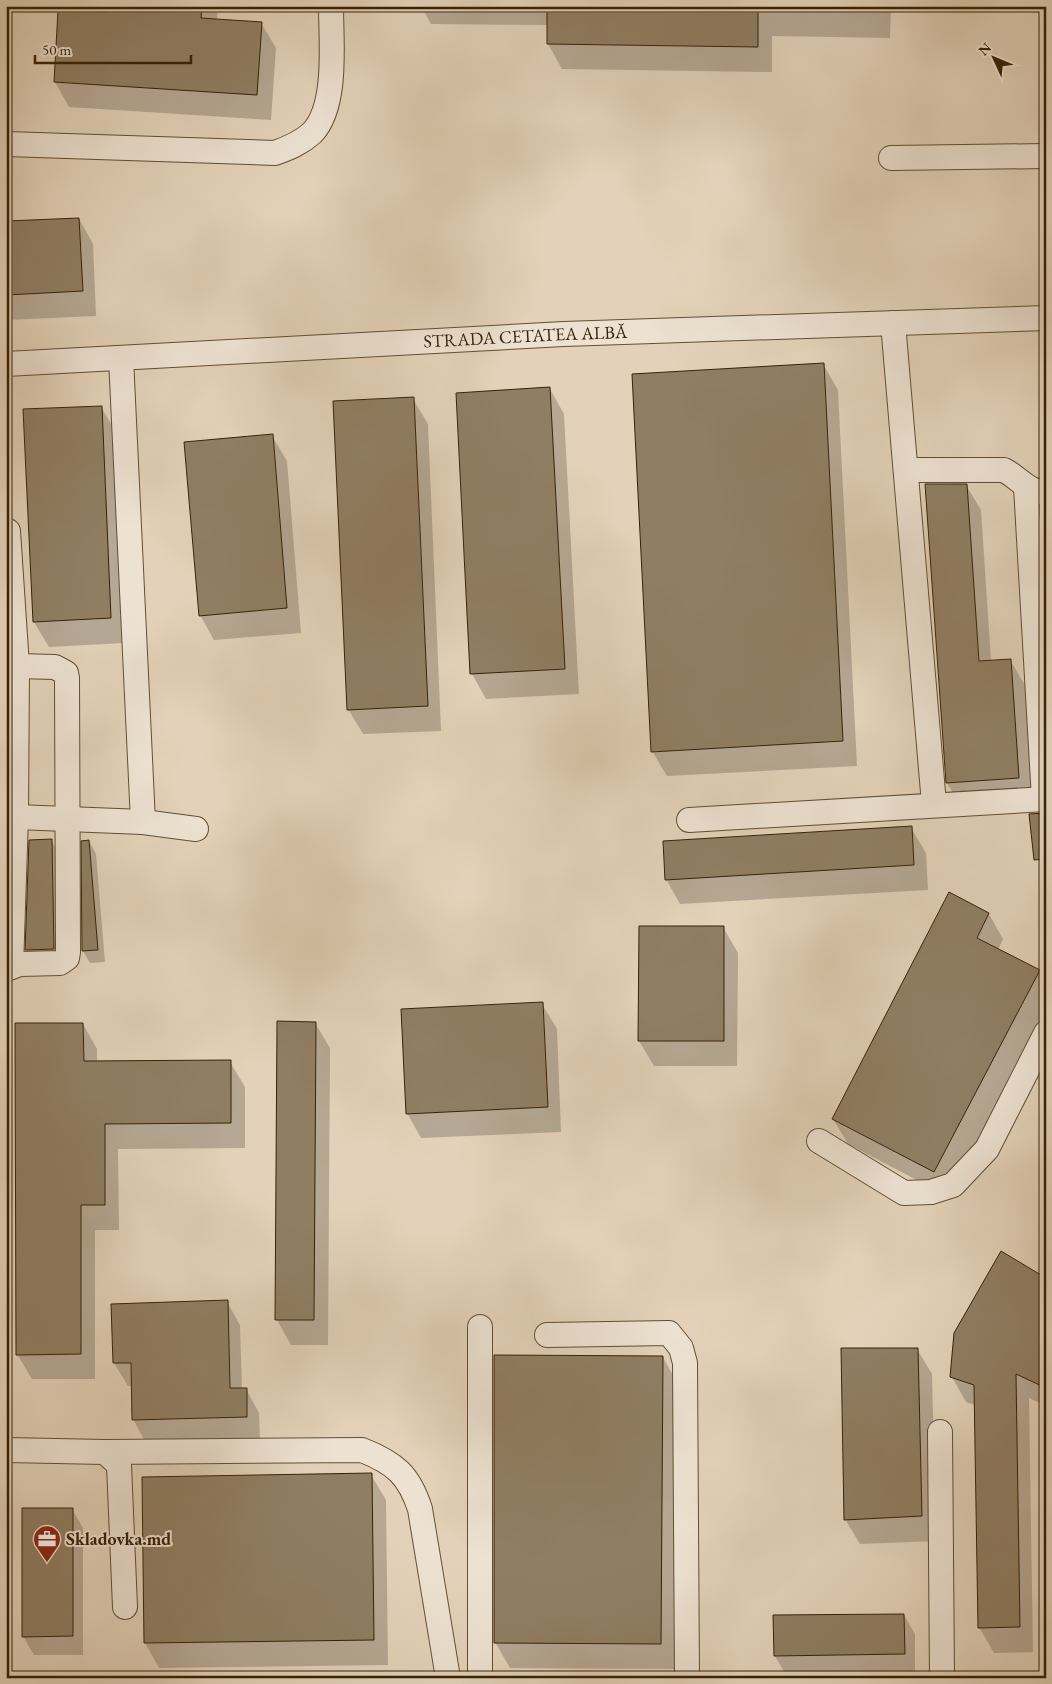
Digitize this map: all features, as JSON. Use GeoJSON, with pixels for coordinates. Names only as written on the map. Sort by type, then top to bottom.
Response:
{"type":"FeatureCollection","features":[{"type":"Feature","properties":{"kind":"street"},"geometry":{"type":"LineString","coordinates":[[6,144],[275,153],[296,145],[313,132],[326,110],[330,73],[331,6]]}},
{"type":"Feature","properties":{"kind":"street"},"geometry":{"type":"LineString","coordinates":[[891,158],[1046,156]]}},
{"type":"Feature","properties":{"kind":"street","name":"STRADA CETATEA ALBĂ"},"geometry":{"type":"LineString","coordinates":[[6,364],[564,334],[1046,318]]}},
{"type":"Feature","properties":{"kind":"street"},"geometry":{"type":"LineString","coordinates":[[893,323],[934,804]]}},
{"type":"Feature","properties":{"kind":"street"},"geometry":{"type":"LineString","coordinates":[[121,358],[143,822]]}},
{"type":"Feature","properties":{"kind":"street"},"geometry":{"type":"LineString","coordinates":[[689,820],[934,804],[1045,799],[1036,490],[1004,470],[906,470]]}},
{"type":"Feature","properties":{"kind":"street"},"geometry":{"type":"LineString","coordinates":[[8,531],[17,666],[16,818],[9,968],[20,964],[60,963],[67,958],[69,819],[66,673],[55,667],[17,666]]}},
{"type":"Feature","properties":{"kind":"street"},"geometry":{"type":"LineString","coordinates":[[16,818],[143,822],[196,829]]}},
{"type":"Feature","properties":{"kind":"street"},"geometry":{"type":"LineString","coordinates":[[819,1141],[904,1193],[931,1192],[953,1185],[987,1149],[1046,1033]]}},
{"type":"Feature","properties":{"kind":"street"},"geometry":{"type":"LineString","coordinates":[[480,1327],[480,1678]]}},
{"type":"Feature","properties":{"kind":"street"},"geometry":{"type":"LineString","coordinates":[[547,1335],[669,1333],[681,1348],[685,1363],[687,1678]]}},
{"type":"Feature","properties":{"kind":"street"},"geometry":{"type":"LineString","coordinates":[[940,1432],[942,1678]]}},
{"type":"Feature","properties":{"kind":"street"},"geometry":{"type":"LineString","coordinates":[[6,1450],[105,1452],[362,1450],[382,1458],[400,1471],[413,1487],[420,1509],[448,1678]]}},
{"type":"Feature","properties":{"kind":"street"},"geometry":{"type":"LineString","coordinates":[[105,1452],[119,1466],[125,1608]]}},
{"type":"Feature","properties":{"kind":"building"},"geometry":{"type":"Polygon","coordinates":[[[106,6],[202,6],[201,18],[262,22],[257,95],[54,82],[58,10],[106,12],[106,6]]]}},
{"type":"Feature","properties":{"kind":"building"},"geometry":{"type":"Polygon","coordinates":[[[547,6],[758,6],[758,47],[547,44],[547,6]]]}},
{"type":"Feature","properties":{"kind":"building"},"geometry":{"type":"Polygon","coordinates":[[[79,218],[83,291],[6,295],[6,221],[79,218]]]}},
{"type":"Feature","properties":{"kind":"building"},"geometry":{"type":"Polygon","coordinates":[[[824,363],[843,741],[651,752],[632,374],[824,363]]]}},
{"type":"Feature","properties":{"kind":"building"},"geometry":{"type":"Polygon","coordinates":[[[550,387],[565,669],[470,674],[456,393],[550,387]]]}},
{"type":"Feature","properties":{"kind":"building"},"geometry":{"type":"Polygon","coordinates":[[[414,397],[428,706],[347,710],[333,401],[414,397]]]}},
{"type":"Feature","properties":{"kind":"building"},"geometry":{"type":"Polygon","coordinates":[[[102,406],[111,618],[33,622],[23,409],[102,406]]]}},
{"type":"Feature","properties":{"kind":"building"},"geometry":{"type":"Polygon","coordinates":[[[273,434],[287,608],[199,616],[184,442],[273,434]]]}},
{"type":"Feature","properties":{"kind":"building"},"geometry":{"type":"Polygon","coordinates":[[[925,484],[967,484],[979,661],[1011,659],[1019,778],[946,783],[925,484]]]}},
{"type":"Feature","properties":{"kind":"building"},"geometry":{"type":"Polygon","coordinates":[[[1046,813],[1046,859],[1034,860],[1029,814],[1046,813]]]}},
{"type":"Feature","properties":{"kind":"building"},"geometry":{"type":"Polygon","coordinates":[[[912,826],[914,865],[665,880],[663,841],[912,826]]]}},
{"type":"Feature","properties":{"kind":"building"},"geometry":{"type":"Polygon","coordinates":[[[52,839],[54,949],[25,950],[29,840],[52,839]]]}},
{"type":"Feature","properties":{"kind":"building"},"geometry":{"type":"Polygon","coordinates":[[[89,840],[98,950],[82,951],[81,841],[89,840]]]}},
{"type":"Feature","properties":{"kind":"building"},"geometry":{"type":"Polygon","coordinates":[[[949,892],[989,913],[977,938],[1040,970],[934,1172],[832,1119],[949,892]]]}},
{"type":"Feature","properties":{"kind":"building"},"geometry":{"type":"Polygon","coordinates":[[[639,926],[724,926],[724,1041],[638,1041],[639,926]]]}},
{"type":"Feature","properties":{"kind":"building"},"geometry":{"type":"Polygon","coordinates":[[[543,1002],[548,1107],[406,1114],[401,1009],[543,1002]]]}},
{"type":"Feature","properties":{"kind":"building"},"geometry":{"type":"Polygon","coordinates":[[[277,1021],[316,1022],[314,1320],[275,1320],[277,1021]]]}},
{"type":"Feature","properties":{"kind":"building"},"geometry":{"type":"Polygon","coordinates":[[[15,1023],[83,1023],[84,1061],[231,1060],[231,1123],[105,1124],[105,1205],[81,1205],[81,1354],[16,1355],[15,1023]]]}},
{"type":"Feature","properties":{"kind":"building"},"geometry":{"type":"Polygon","coordinates":[[[1001,1251],[1046,1278],[1046,1388],[1016,1374],[1020,1627],[978,1628],[974,1385],[950,1377],[954,1333],[1001,1251]]]}},
{"type":"Feature","properties":{"kind":"building"},"geometry":{"type":"Polygon","coordinates":[[[228,1300],[230,1388],[247,1388],[247,1417],[132,1420],[131,1363],[113,1363],[111,1304],[228,1300]]]}},
{"type":"Feature","properties":{"kind":"building"},"geometry":{"type":"Polygon","coordinates":[[[841,1348],[918,1348],[922,1516],[844,1520],[841,1348]]]}},
{"type":"Feature","properties":{"kind":"building"},"geometry":{"type":"Polygon","coordinates":[[[494,1355],[663,1356],[661,1644],[494,1643],[494,1355]]]}},
{"type":"Feature","properties":{"kind":"building"},"geometry":{"type":"Polygon","coordinates":[[[372,1473],[374,1640],[144,1643],[142,1477],[372,1473]]]}},
{"type":"Feature","properties":{"kind":"building","name":"Skladovka.md"},"geometry":{"type":"Polygon","coordinates":[[[22,1508],[73,1508],[73,1636],[22,1637],[22,1508]]]}},
{"type":"Feature","properties":{"kind":"building"},"geometry":{"type":"Polygon","coordinates":[[[904,1614],[905,1654],[774,1656],[773,1615],[904,1614]]]}},
{"type":"Feature","properties":{"kind":"place","name":"Skladovka.md"},"geometry":{"type":"Point","coordinates":[47,1563]}}]}
